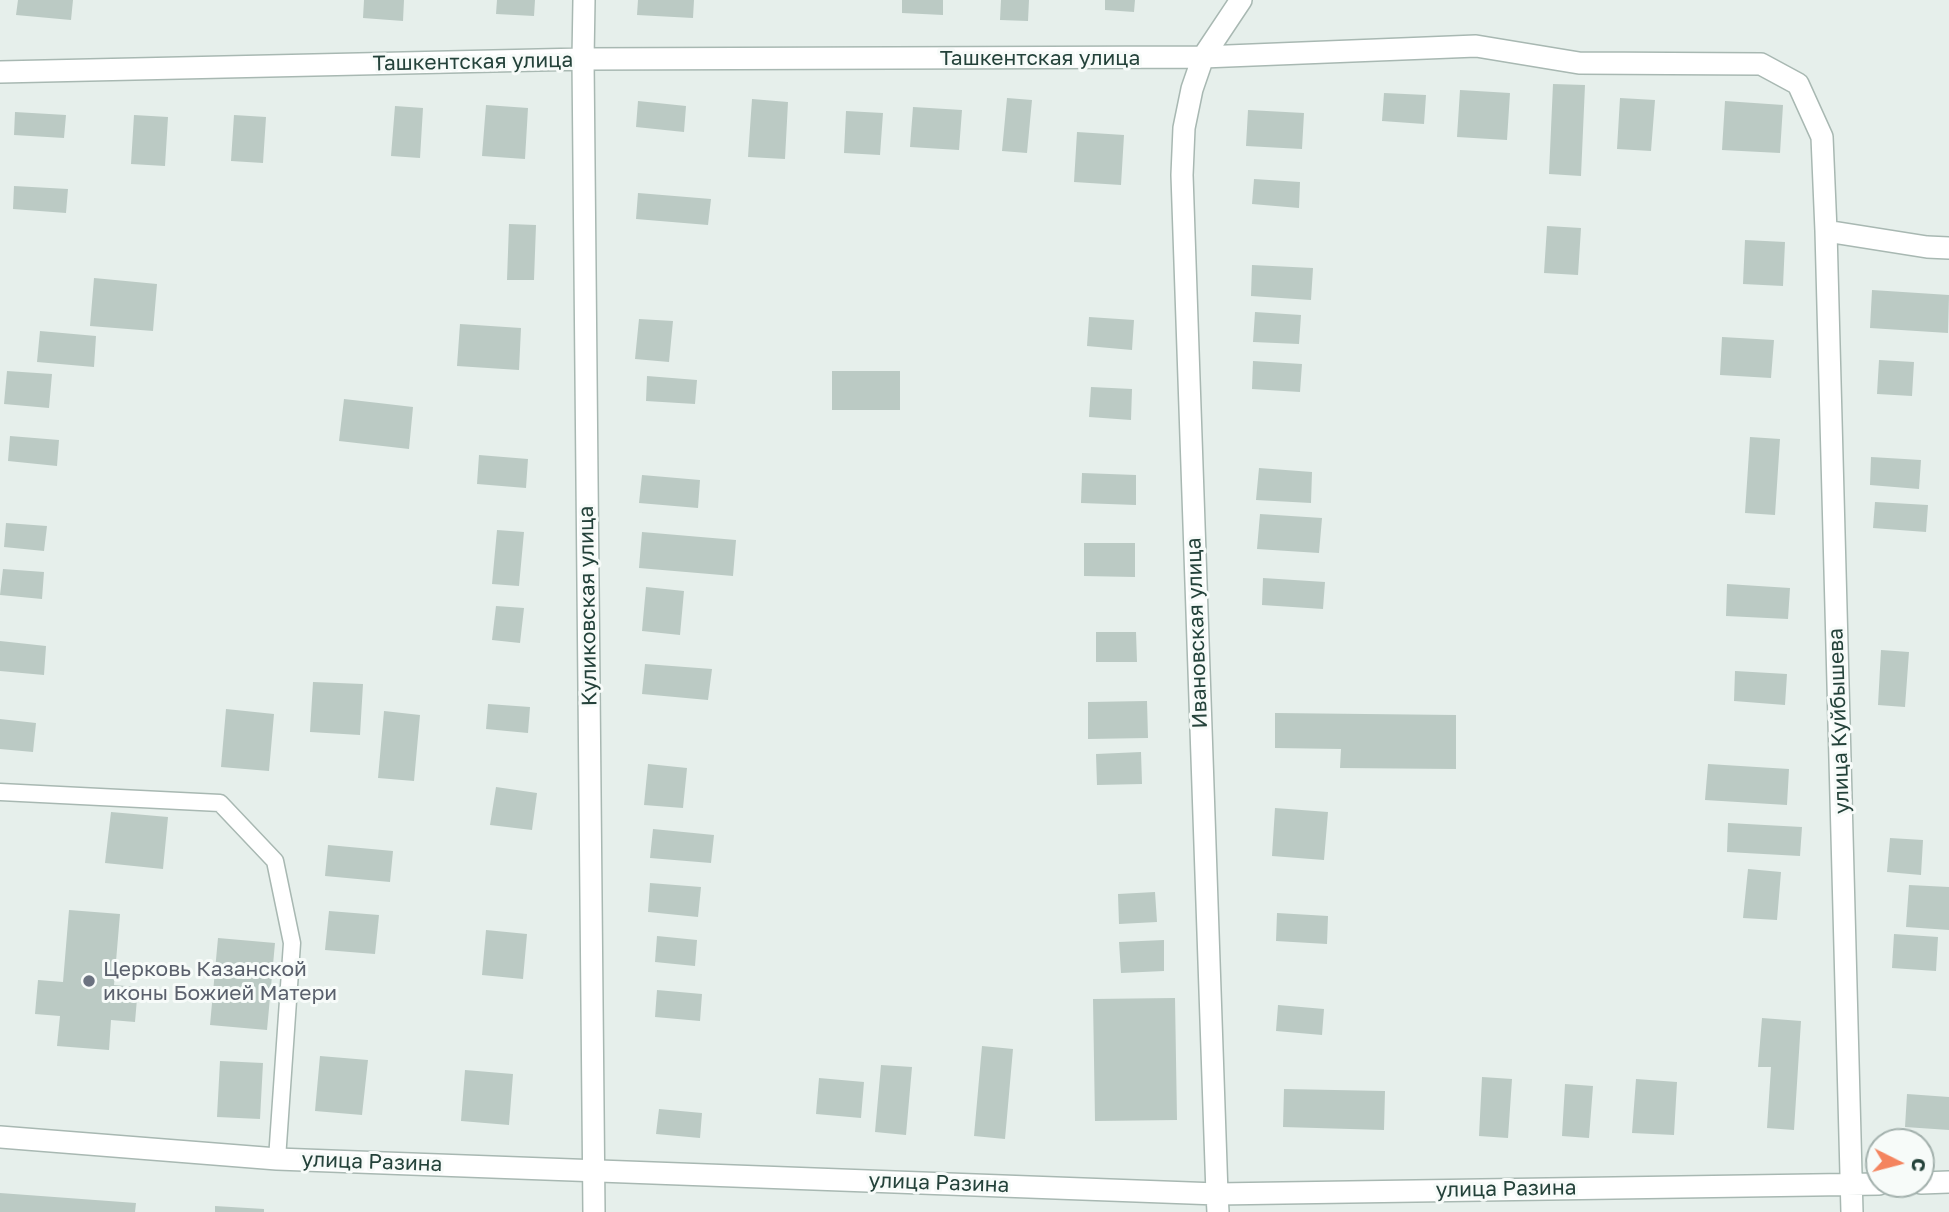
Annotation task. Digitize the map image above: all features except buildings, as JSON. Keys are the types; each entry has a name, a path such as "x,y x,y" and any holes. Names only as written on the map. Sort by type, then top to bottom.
{"street":[{"name":"Куликовская улица","path":"584,0 594,1212"},
{"name":"Ивановская улица","path":"1217,1203 1182,175 1184,128 1192,89 1203,57 1241,0"},
{"name":"Ташкентская улица","path":"0,72 583,59 1203,57 1476,46 1579,63 1761,64 1798,84 1822,137 1826,231"},
{"path":"1826,231 1949,248"},
{"name":"улица Куйбышева","path":"1826,231 1852,1212"},
{"name":"улица Разина","path":"0,1138 276,1159 594,1170 1217,1203 1865,1184"}],"lane":[{"path":"0,792 220,803 275,862 292,943 276,1159"}],"place":[{"name":"Церковь Казанской иконы Божией Матери","path":"89,981"}]}
